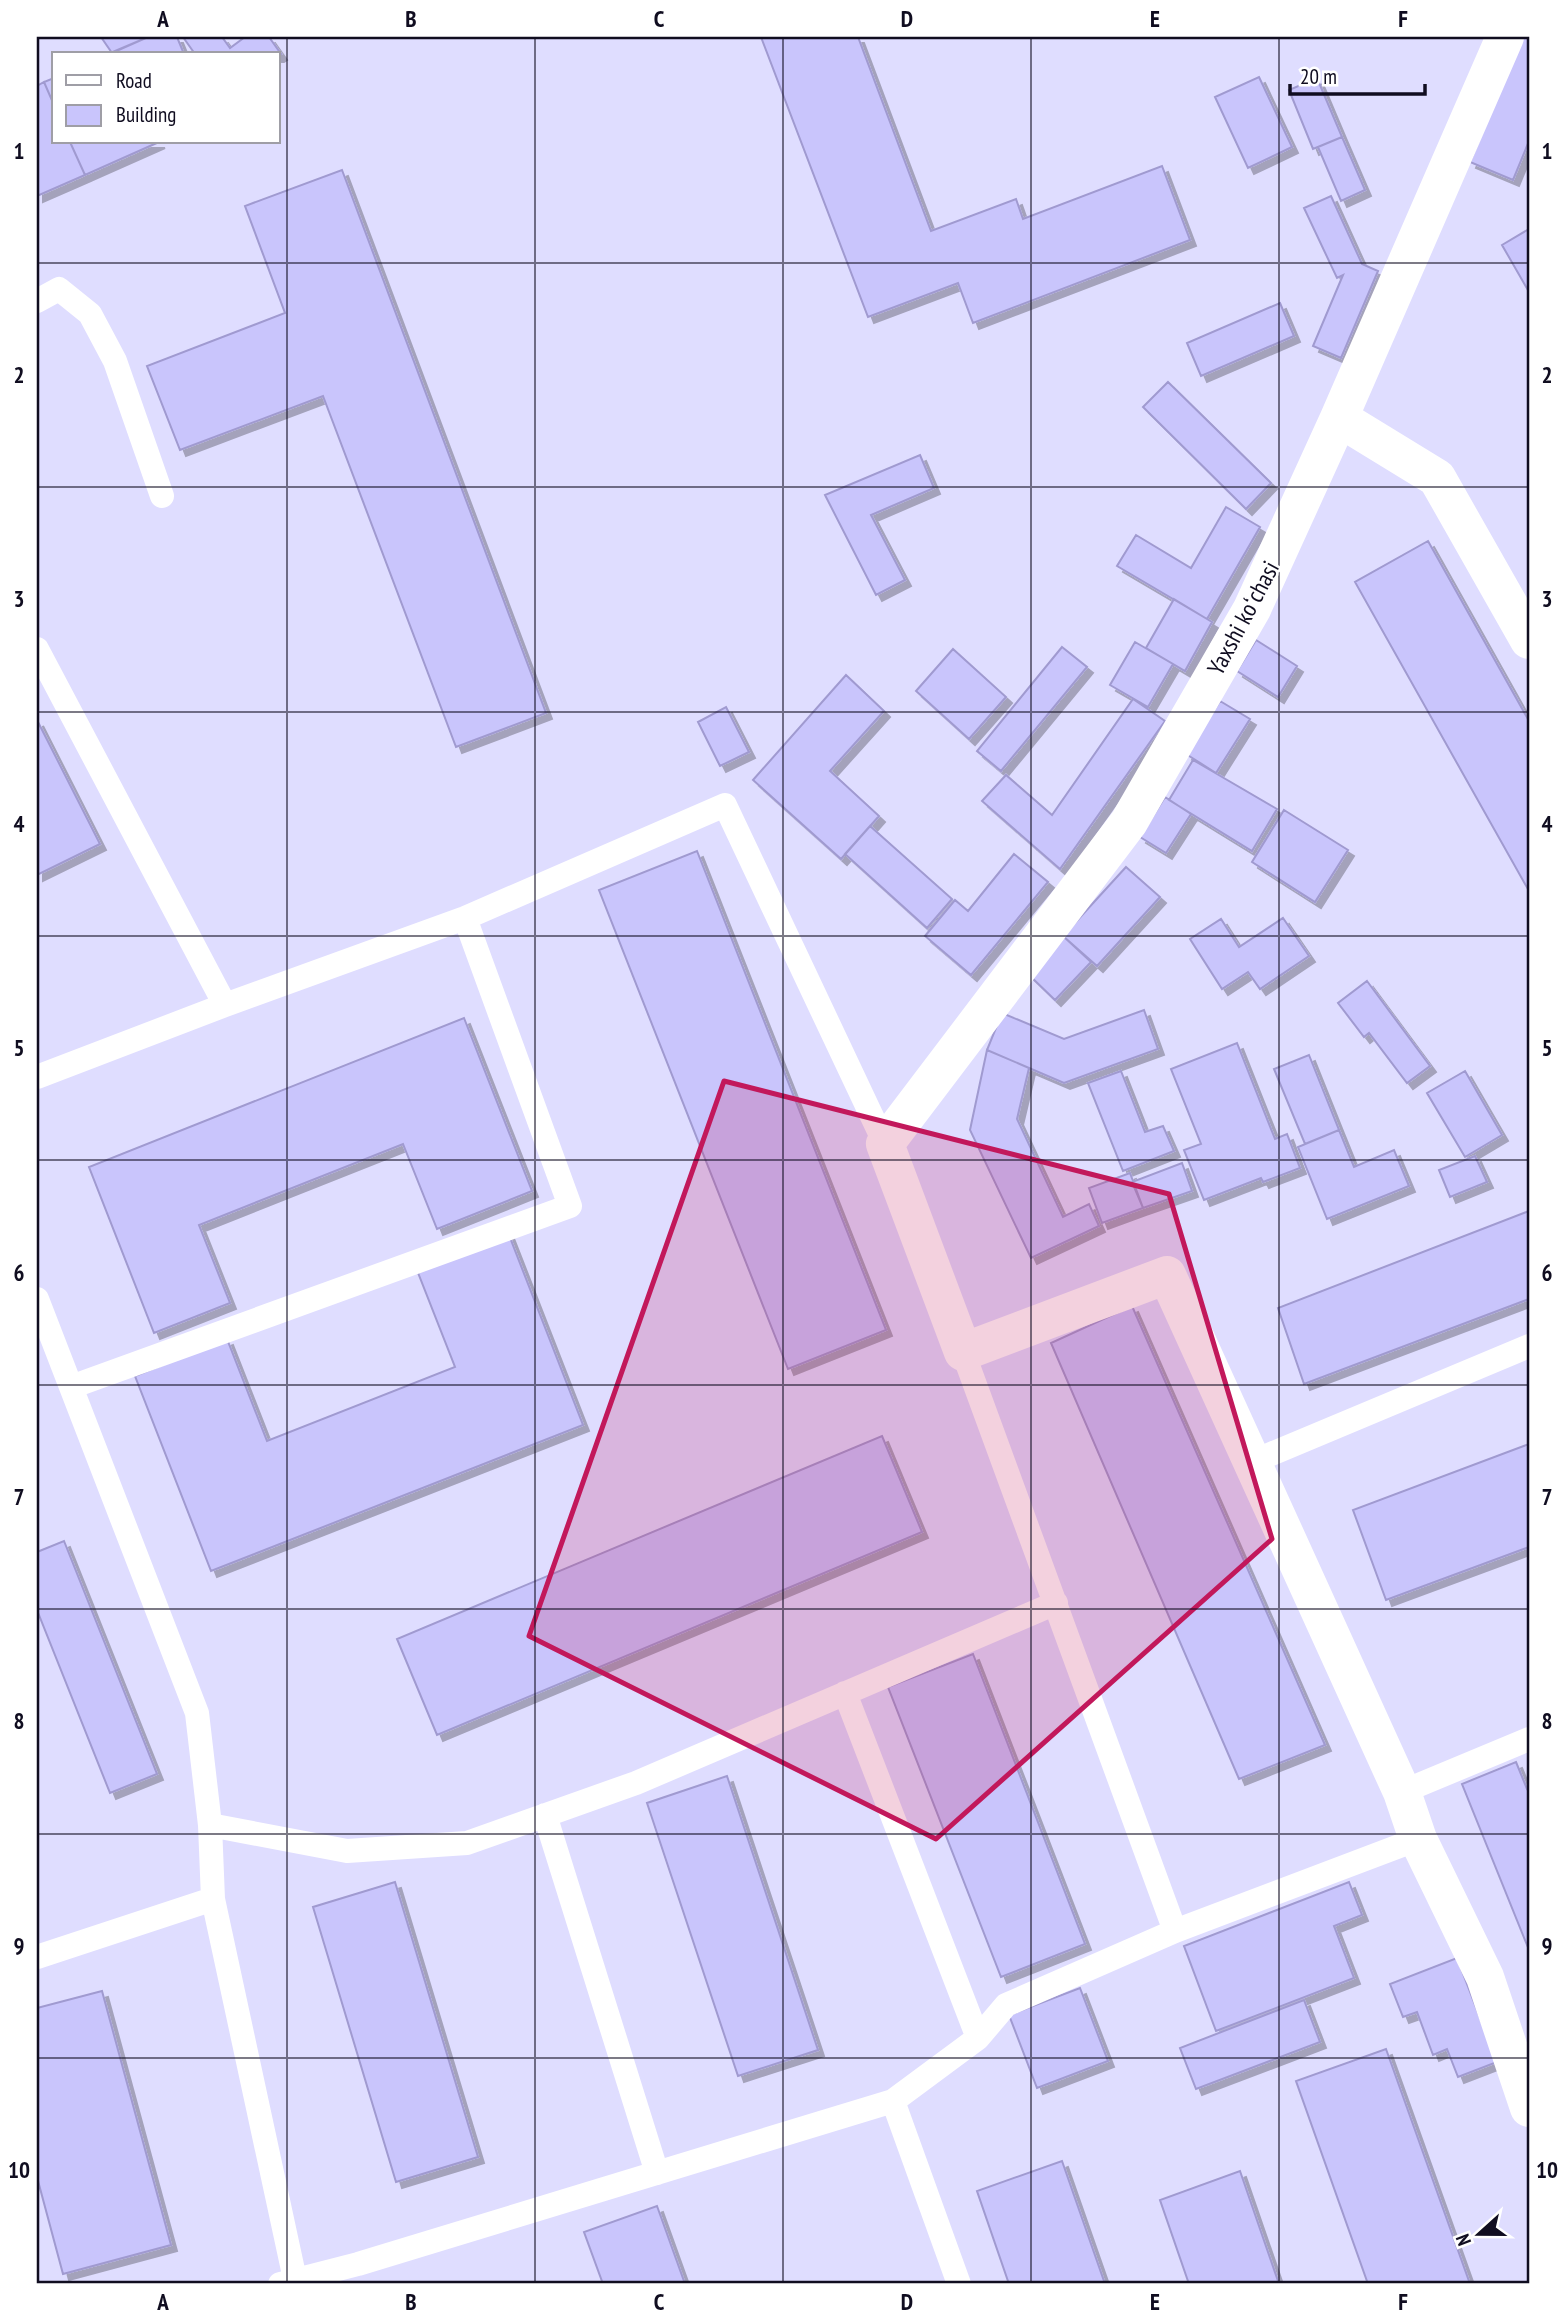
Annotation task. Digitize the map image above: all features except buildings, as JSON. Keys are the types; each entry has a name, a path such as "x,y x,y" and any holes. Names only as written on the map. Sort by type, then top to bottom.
{"street":[{"name":"Yaxshi koʻchasi","path":"885,1144 1129,822 1252,609 1339,418 1504,37"},
{"path":"1339,418 1437,478 1529,640"},
{"path":"885,1144 963,1352 1167,1275 1402,1792 1418,1839 1519,2043 1529,2108"}],"lane":[{"path":"37,301 58,289 90,314 115,361 162,496"},
{"path":"37,649 225,1004"},
{"path":"37,1077 225,1004 466,918 725,805 885,1144"},
{"path":"71,1387 570,1206 466,918"},
{"path":"37,1300 197,1713 211,1825 213,1899 290,2283 893,2101 978,2038 1006,2005 1175,1931 1418,1839"},
{"path":"1252,1462 1529,1346"},
{"path":"963,1352 1175,1931"},
{"path":"211,1825 347,1851 467,1843 636,1783 1056,1603"},
{"path":"845,1693 978,2038"},
{"path":"1402,1792 1529,1739"},
{"path":"545,1815 657,2173"},
{"path":"37,1957 213,1899"},
{"path":"893,2101 959,2284"}],"highlighted area":[{"path":"724,1081 1169,1194 1272,1539 936,1839 529,1636"}]}
